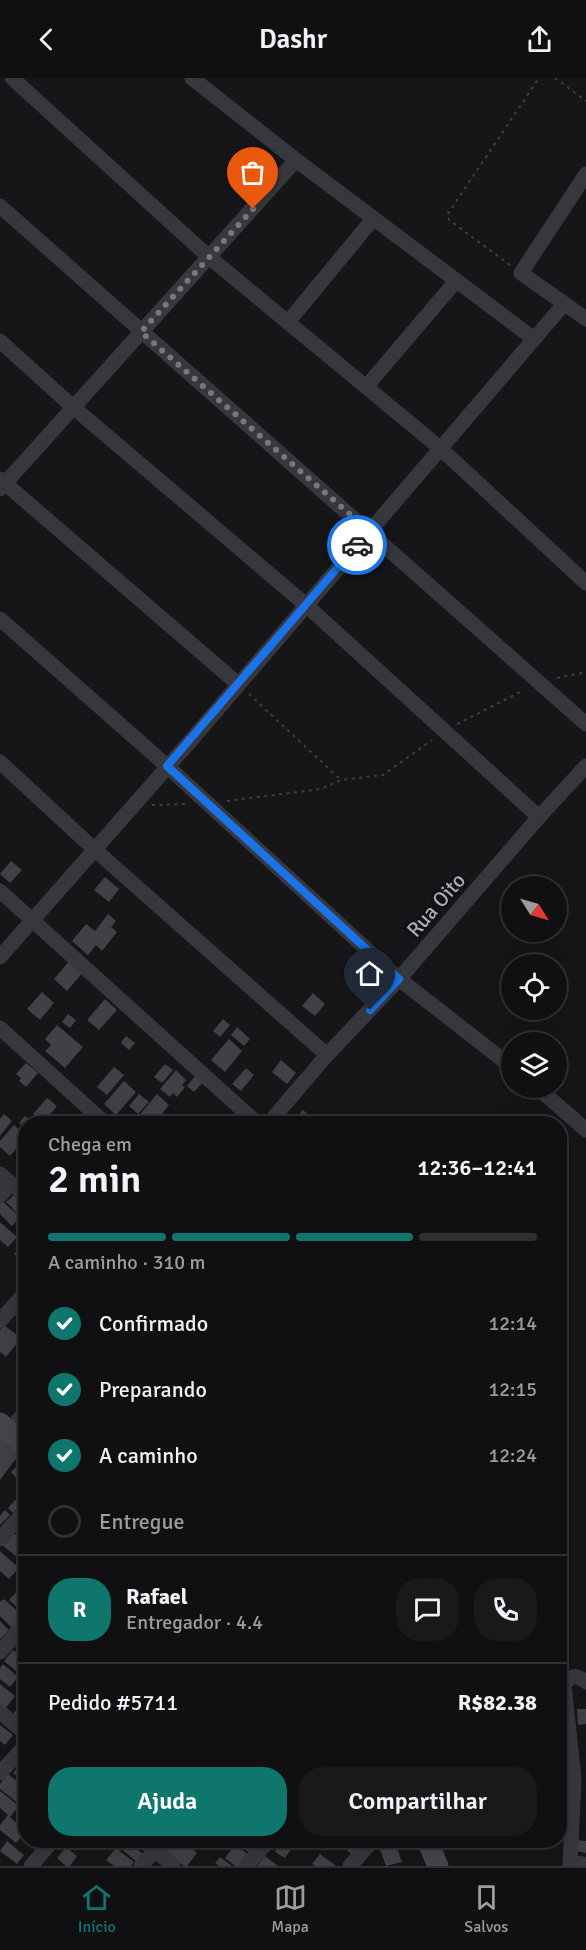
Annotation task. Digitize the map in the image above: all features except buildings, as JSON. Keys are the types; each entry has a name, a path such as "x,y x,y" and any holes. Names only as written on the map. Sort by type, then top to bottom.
{"street":[{"path":"0,86 7,78"},
{"path":"12,78 209,257 440,448 586,583"},
{"path":"192,78 296,160 534,339"},
{"path":"238,684 2,484 296,160"},
{"path":"586,174 521,273 586,319"},
{"path":"0,206 586,724"},
{"path":"288,322 374,219"},
{"path":"366,387 456,281"},
{"path":"0,957 564,304"},
{"path":"0,341 73,407 306,604 539,817"},
{"path":"0,619 167,766 399,979 501,1058"},
{"path":"0,762 94,849 327,1055"},
{"name":"Rua Oito","path":"275,1116 586,766"},
{"path":"0,891 249,1116"},
{"path":"0,1028 97,1116"},
{"path":"549,1098 586,1130"},
{"path":"0,1196 5,1179 18,1190"},
{"path":"0,1321 18,1301"},
{"path":"18,1416 4,1427 18,1440"},
{"path":"0,1539 18,1519"},
{"path":"0,1652 18,1631"},
{"path":"567,1681 574,1676 586,1682"},
{"path":"567,1703 580,1779 570,1864 586,1865"},
{"path":"0,1712 18,1727"},
{"path":"0,1773 18,1754"},
{"path":"31,1866 46,1848"},
{"path":"141,1866 152,1848"},
{"path":"158,1848 173,1866"},
{"path":"246,1866 262,1848"},
{"path":"350,1866 366,1848"},
{"path":"430,1848 438,1866"}],"path":[{"path":"521,273 449,220 447,215 539,78"},
{"path":"555,78 586,101"},
{"path":"448,728 539,682 586,672"},
{"path":"238,684 341,780"},
{"path":"131,806 208,804 321,789 341,780 383,775 439,735"}],"way so far":[{"path":"253,209 141,332 369,531 357,545"}],"route":[{"path":"357,545 167,766 399,979 370,1010"}]}
